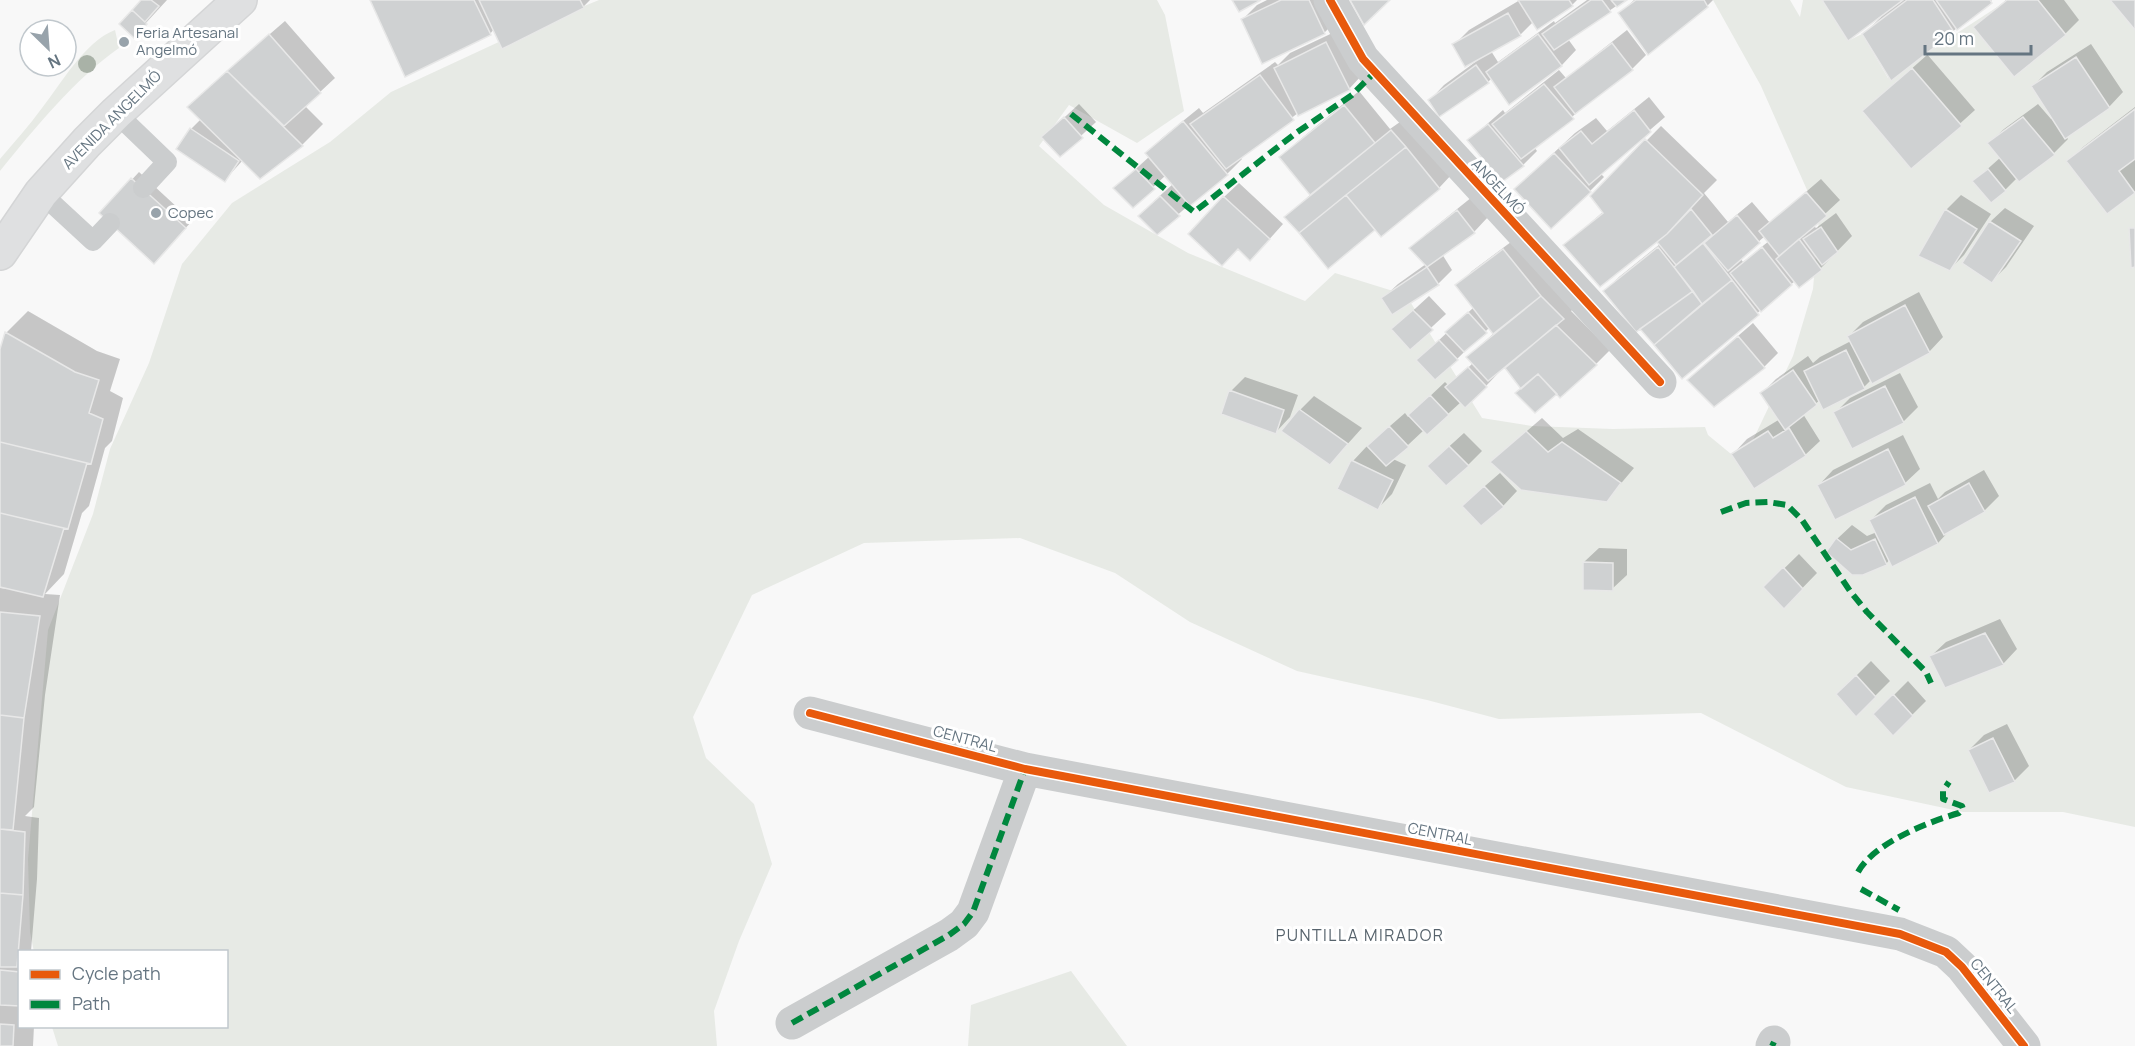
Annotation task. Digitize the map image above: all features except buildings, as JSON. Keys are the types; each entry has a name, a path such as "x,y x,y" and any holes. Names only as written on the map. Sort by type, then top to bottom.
{"main road":[{"name":"AVENIDA ANGELMÓ","path":"0,253 41,193 116,113 240,0"}],"street":[{"name":"ANGELMÓ","path":"1330,0 1363,59 1660,382"},
{"name":"CENTRAL","path":"810,713 1025,769 1900,934 1946,952 1962,967 2024,1046"},
{"path":"792,1023 964,924 973,912 1025,769"}],"lane":[{"path":"116,113 167,162 142,188"},
{"path":"41,193 93,241 110,223"}],"shaded area":[{"path":"599,0 1157,0 1165,15 1184,111 1137,143 1069,105 1039,146 1104,205 1188,253 1305,301 1335,273 1406,295 1482,418 1532,426 1613,429 1705,427 1708,435 1742,463 1793,356 1813,289 1819,217 1761,86 1713,0 1790,0 1800,17 1803,0 1822,0 1848,41 1862,34 1888,78 2008,0 2135,0 2135,827 2063,812 1963,812 1846,787 1701,713 1499,719 1427,700 1297,671 1190,622 1115,573 1020,538 864,543 752,595 693,717 706,758 754,804 772,864 739,941 714,1011 717,1046 58,1046 52,1028 228,1028 228,950 34,950 30,932 28,859 48,630 93,514 110,449 149,363 182,264 232,203 330,142 391,92 516,34"},
{"path":"115,30 119,48 72,89 0,171 0,159 37,115 64,78 78,78 78,60 104,36"},
{"path":"1071,971 1127,1046 968,1046 971,1005"}],"marked path":[{"path":"1071,114 1194,212 1296,133 1352,95 1375,72"},
{"path":"1721,512 1746,503 1768,502 1787,505 1802,520 1850,591 1867,612 1926,672 1931,683"},
{"path":"792,1023 949,935 964,924 973,912 1025,769"},
{"path":"1858,872 1876,852 1889,843 1918,828 1959,813 1963,809 1962,806 1943,799 1943,791 1949,782"},
{"path":"1861,889 1899,910"},
{"path":"1772,1046 1774,1042"}],"cycle path":[{"path":"1330,0 1363,59 1660,382"},
{"path":"810,713 1025,769 1900,934 1946,952 1962,967 2024,1046"}],"place":[{"name":"Feria Artesanal Angelmó","path":"124,42"},
{"name":"Copec","path":"156,213"}],"district":[{"name":"PUNTILLA MIRADOR","path":"1360,935"}]}
